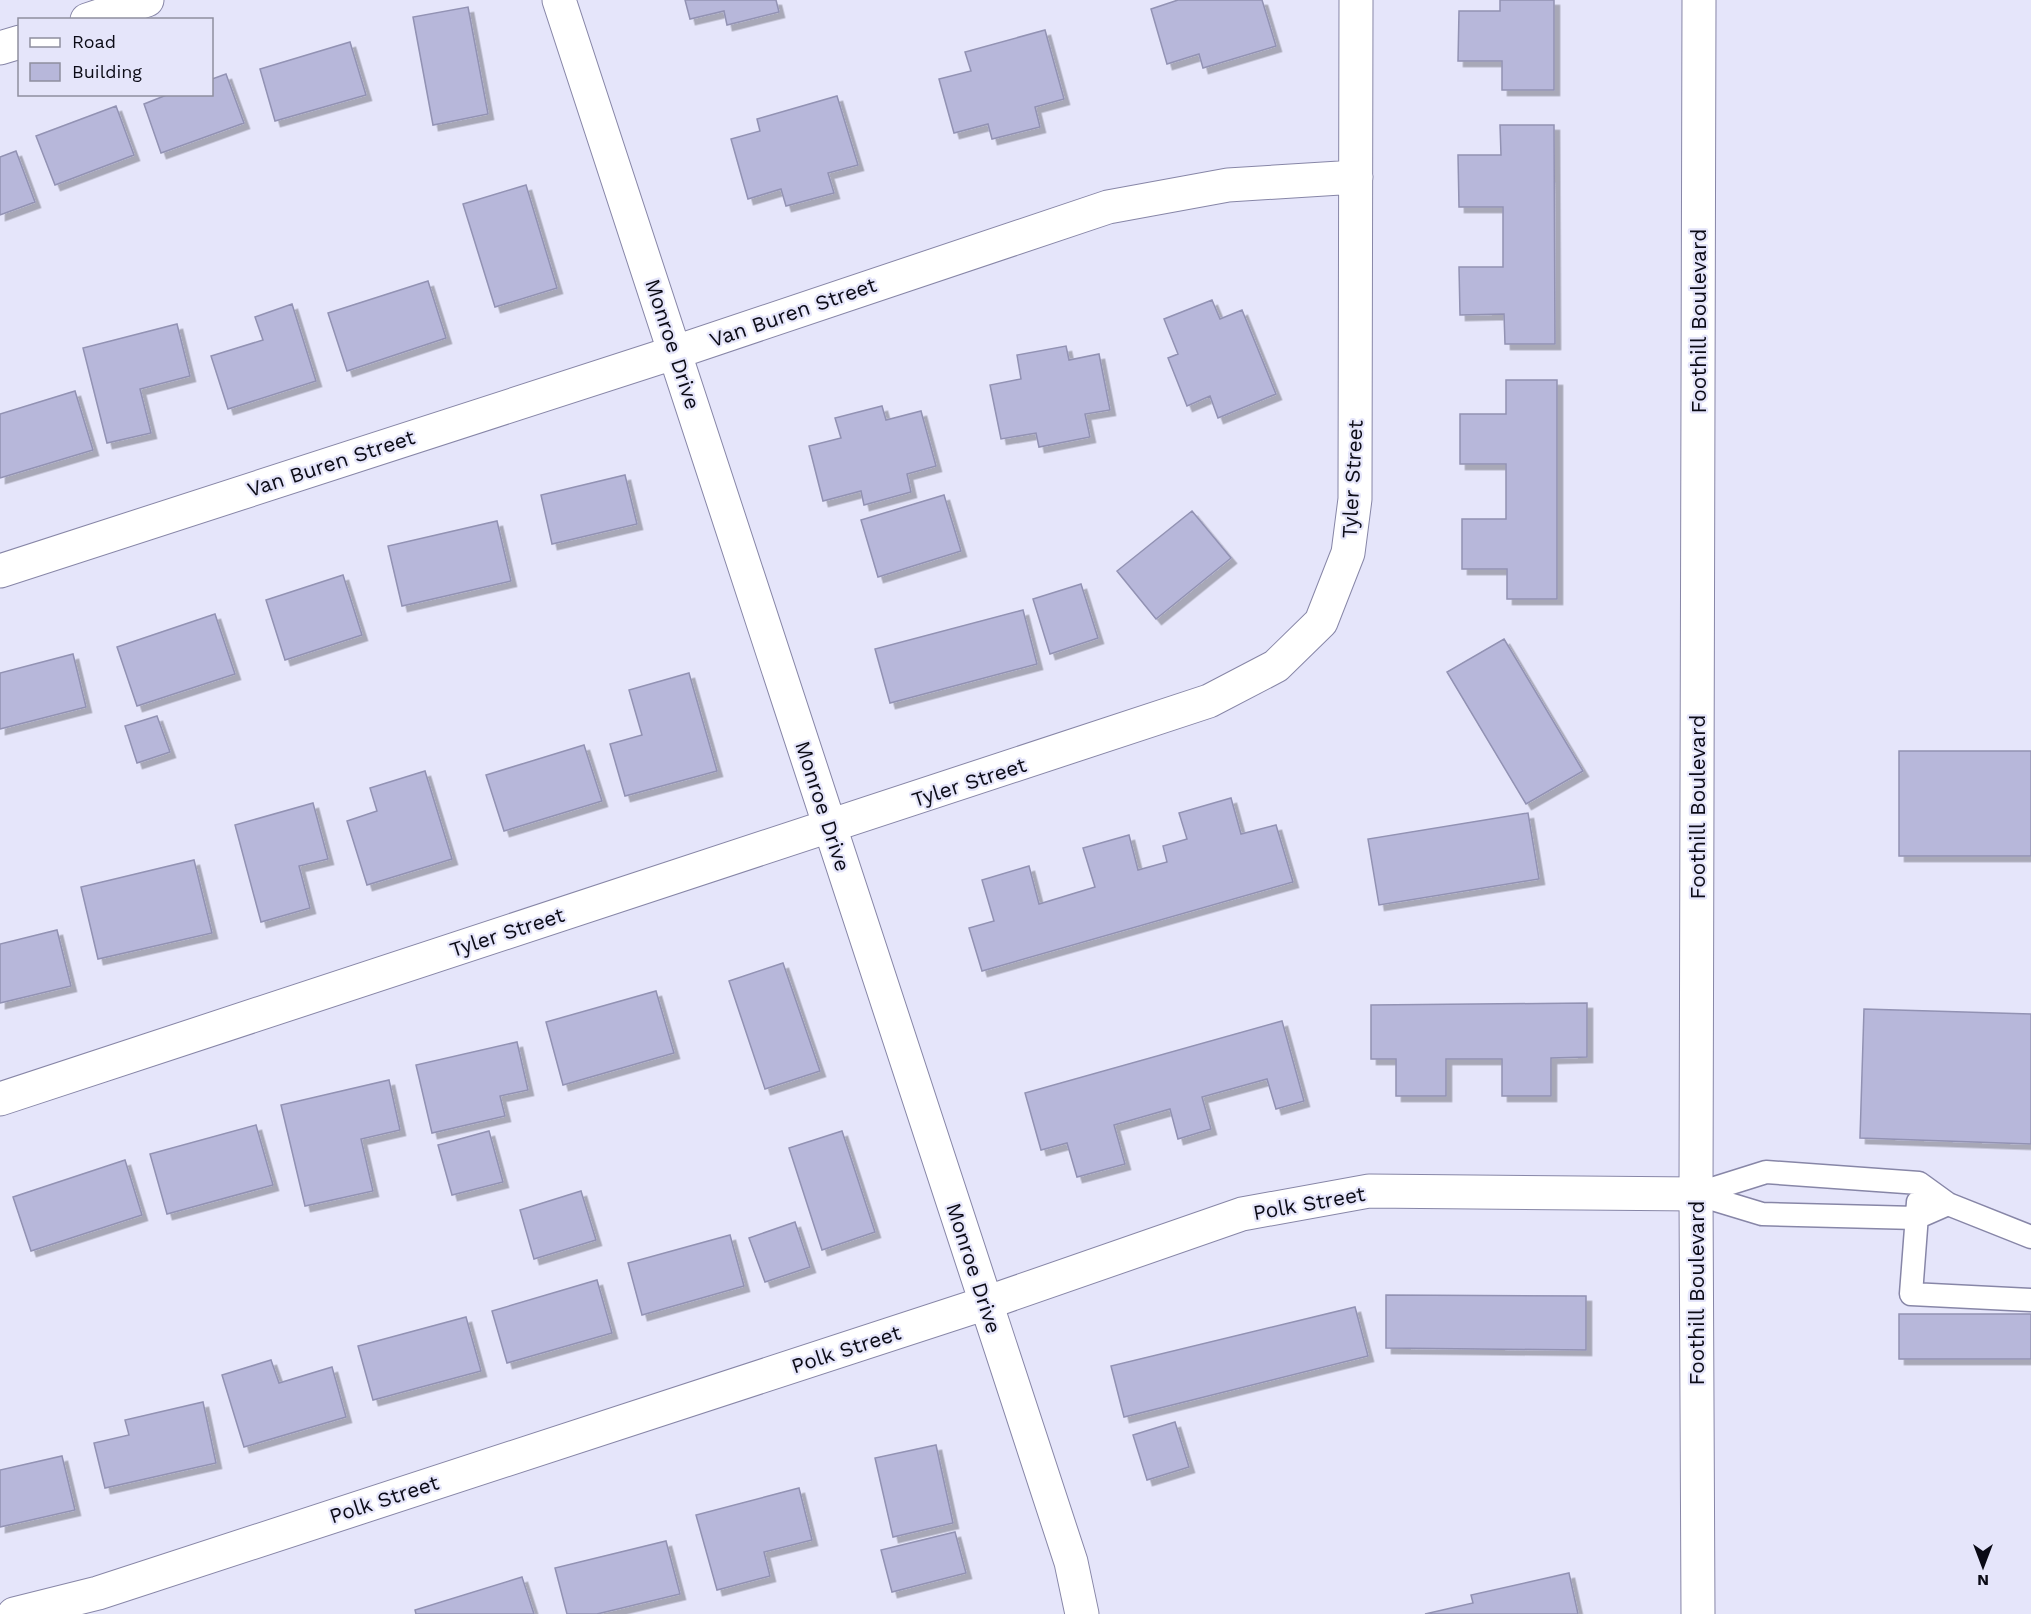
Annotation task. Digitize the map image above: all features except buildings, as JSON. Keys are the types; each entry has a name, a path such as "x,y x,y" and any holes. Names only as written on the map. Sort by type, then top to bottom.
{"street":[{"path":"93,18 147,0"},
{"name":"Monroe Drive","path":"559,0 1071,1562 1082,1614"},
{"name":"Tyler Street","path":"0,1099 830,828 1209,701 1276,666 1321,622 1348,553 1355,499 1356,0"},
{"name":"Foothill Boulevard","path":"1698,1614 1696,1194 1699,0"},
{"path":"0,48 18,43"},
{"name":"Van Buren Street","path":"0,571 676,352 1108,207 1228,185 1356,177"},
{"name":"Polk Street","path":"14,1614 98,1593 986,1303 1242,1214 1369,1191 1696,1194"}],"lane":[{"path":"1696,1194 1766,1172 1919,1182 1948,1204 2031,1237"},
{"path":"1919,1182 1911,1294 2031,1300"},
{"path":"1696,1194 1762,1214 1916,1218 1948,1204"}]}
